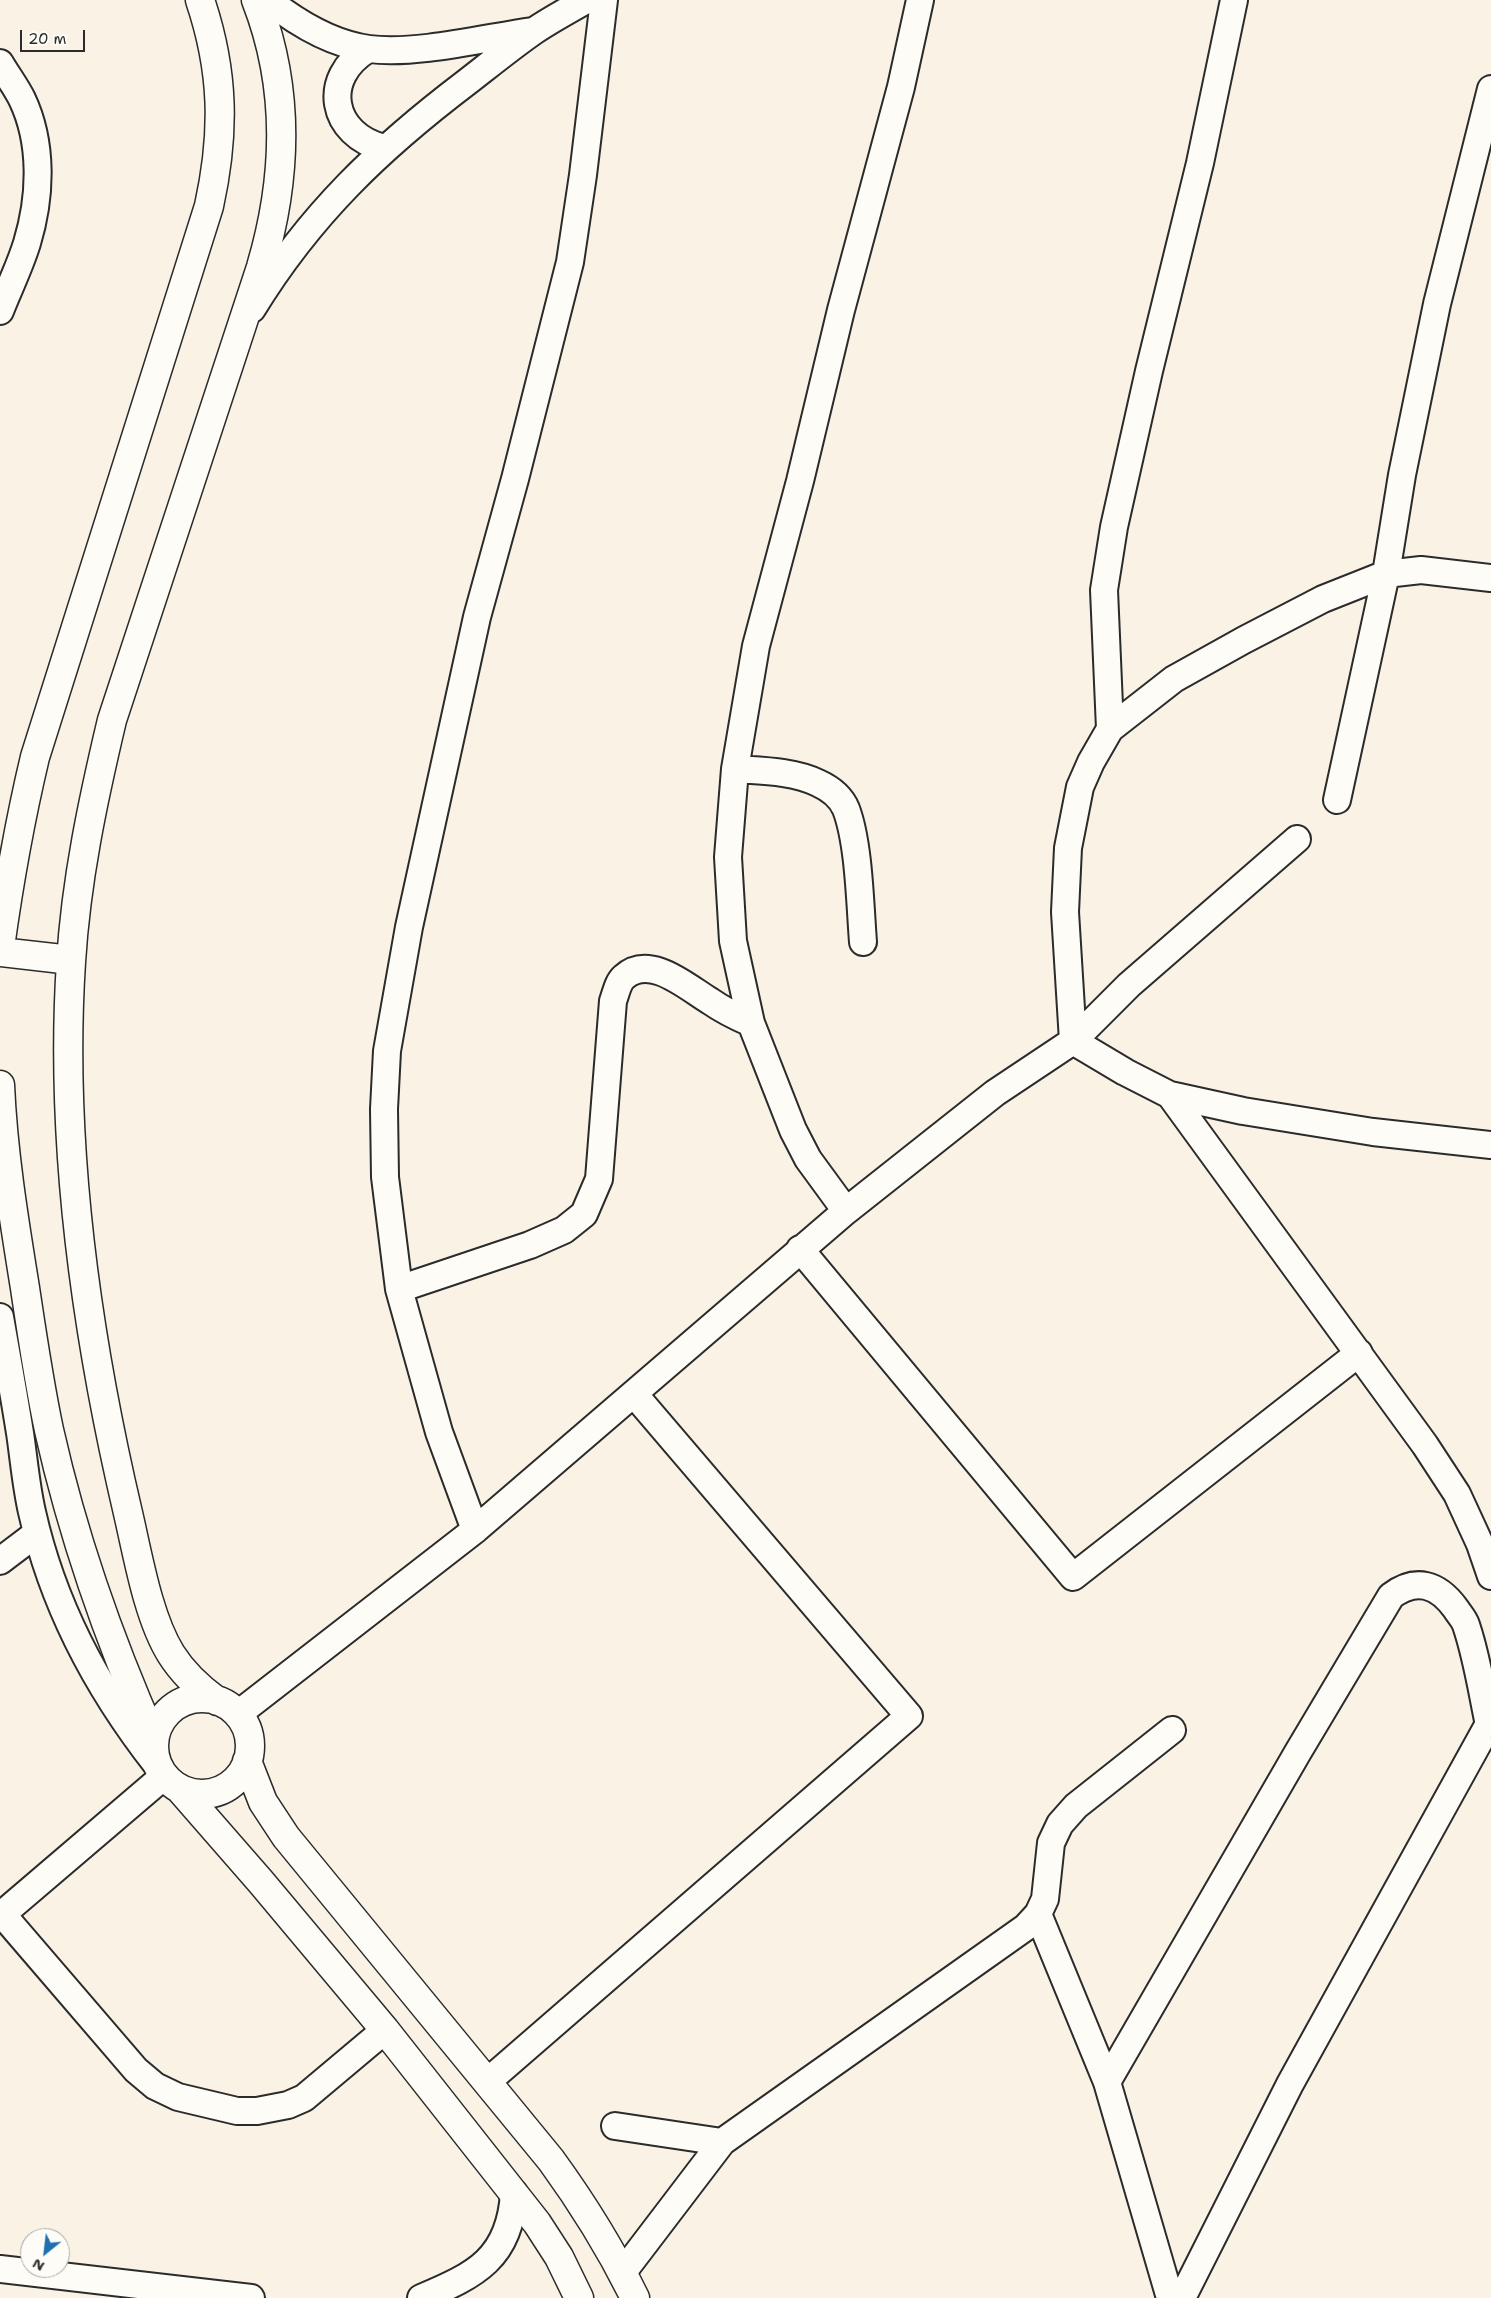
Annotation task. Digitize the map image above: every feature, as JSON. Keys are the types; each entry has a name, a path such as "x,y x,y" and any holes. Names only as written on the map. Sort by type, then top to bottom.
{"street":[{"path":"0,947 12,862 35,757 209,206 216,174 220,142 218,78 214,50 200,0"},
{"path":"0,1085 6,1202 61,1480 92,1587 111,1640 163,1768 190,1793 202,1794 220,1790 235,1781 247,1761 250,1748 249,1736 245,1725 228,1708 200,1688 171,1655 158,1628 134,1542 107,1417 90,1318 80,1237 68,1064 71,960 84,847 112,720 270,235 281,169 282,128 276,71 256,0"},
{"path":"268,0 290,17 314,31 339,41 368,49 393,51 535,31"},
{"path":"240,330 284,261 317,218 384,148 422,116 535,31 586,0"},
{"path":"475,1530 439,1432 399,1289 384,1177 384,1109 387,1051 409,927 477,617 570,262 583,175 604,0"},
{"path":"846,1211 826,1186 793,1130 750,1023 733,941 728,857 735,769 756,646 800,481 841,310 901,87 920,0"},
{"path":"1110,729 1104,590 1114,527 1149,371 1200,163 1234,0"},
{"path":"368,49 357,56 342,75 338,86 338,105 344,122 352,132 361,140 384,148"},
{"path":"0,63 22,100 34,133 38,184 27,242 0,310"},
{"path":"1337,800 1386,574 1402,475 1437,304 1491,89"},
{"path":"1073,1041 1065,912 1068,848 1080,787 1091,762 1110,729 1174,679 1323,599 1386,574 1421,570 1491,578"},
{"path":"735,769 790,774 817,782 833,792 845,807 853,836 863,942"},
{"path":"228,1708 475,1530 846,1211 995,1094 1073,1041 1129,985 1297,839"},
{"path":"0,952 71,960"},
{"path":"399,1289 530,1245 564,1230 584,1214 599,1179 613,1001 624,976 637,970 650,969 670,976 710,1002 750,1023"},
{"path":"1073,1041 1125,1072 1170,1095 1243,1111 1373,1132 1491,1145"},
{"path":"1170,1095 1425,1445 1456,1494 1480,1544 1491,1576"},
{"path":"800,1249 1073,1577 1358,1352"},
{"path":"0,1317 24,1473 37,1533 51,1577 76,1639 113,1705 163,1768 385,2030 514,2193 537,2223 559,2257 580,2298"},
{"path":"487,2082 909,1716 634,1394"},
{"path":"0,1561 37,1533"},
{"path":"1107,2082 1298,1752 1391,1596 1410,1585 1420,1584 1430,1587 1447,1597 1465,1623 1490,1723 1290,2084 1182,2298"},
{"path":"163,1768 156,1729 162,1718 181,1703 199,1699 228,1708"},
{"path":"623,2272 722,2142 1026,1927 1038,1914 1045,1899 1051,1843 1060,1824 1076,1806 1172,1730"},
{"path":"247,1761 263,1802 286,1837 551,2160 577,2196 623,2272 634,2298"},
{"path":"163,1768 1,1915 136,2070 155,2086 178,2097 237,2111 257,2112 288,2105 304,2098 385,2030"},
{"path":"1038,1914 1107,2082 1170,2298"},
{"path":"614,2126 722,2142"},
{"path":"421,2298 469,2277 490,2258 508,2227 513,2210 514,2193"},
{"path":"0,2270 251,2298"}]}
